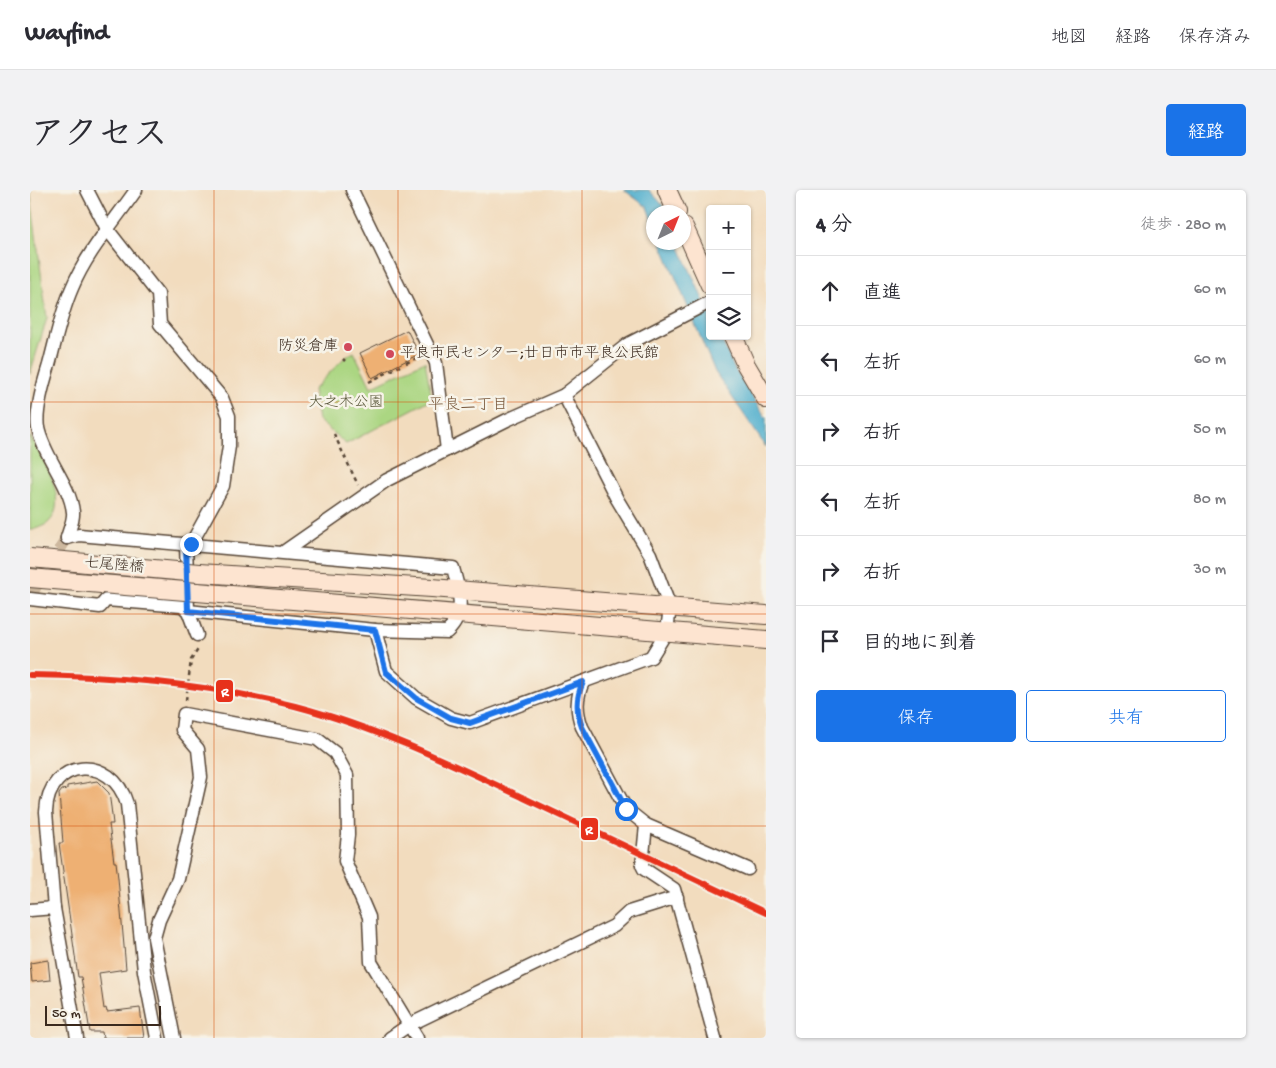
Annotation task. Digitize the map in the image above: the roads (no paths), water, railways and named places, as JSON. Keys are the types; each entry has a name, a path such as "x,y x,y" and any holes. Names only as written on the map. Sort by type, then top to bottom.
{"street":[{"path":"87,190 107,229 158,294 160,324 222,398 229,416 229,446 223,486 188,544 188,611 197,635"},
{"path":"30,599 100,606 106,600 182,606 188,611 375,630 447,632 454,626 460,614 460,592 453,568 285,551 79,534 67,538 73,514 70,499 43,444 38,426 44,383 69,296 107,229 124,210 136,190"},
{"path":"352,190 436,363 447,450"},
{"path":"666,190 674,205"},
{"path":"691,243 706,276"},
{"path":"285,551 387,480 564,395 628,344 706,303"},
{"path":"735,340 746,366 766,399"},
{"path":"375,630 386,672 416,698 451,718 470,723 652,657 667,632 670,607 650,554 617,499 564,395"},
{"name":"七尾陸橋","path":"30,558 198,573 432,588 460,592 766,615"},
{"path":"30,578 766,640"},
{"path":"583,682 577,701 578,715 582,727 626,809 646,826 748,869"},
{"path":"174,1038 154,938 159,920 178,878 201,777 198,749 182,730 184,714 317,739 335,753 347,776 348,835 345,861 369,917 370,962 417,1038"},
{"path":"77,1038 54,908 46,800 51,788 59,778 70,771 82,768 95,769 116,781 123,792 127,804 144,971 157,1038"},
{"path":"646,826 642,865 674,889 715,1038"},
{"path":"390,1038 409,1025 614,926 629,912 677,897"},
{"path":"30,910 54,908"}],"water":[{"path":"624,190 649,190 662,205 646,206"},
{"path":"664,250 681,250 706,306 706,340 722,340 734,368 766,418 766,447 715,372"}],"tunnel":[{"path":"30,596 67,538"}],"place":[{"name":"防災倉庫","path":"348,347"},
{"name":"平良市民センター;廿日市市平良公民館","path":"390,354"}],"district":[{"name":"平良二丁目","path":"468,406"}],"park label":[{"name":"大之木公園","path":"346,403"}]}
